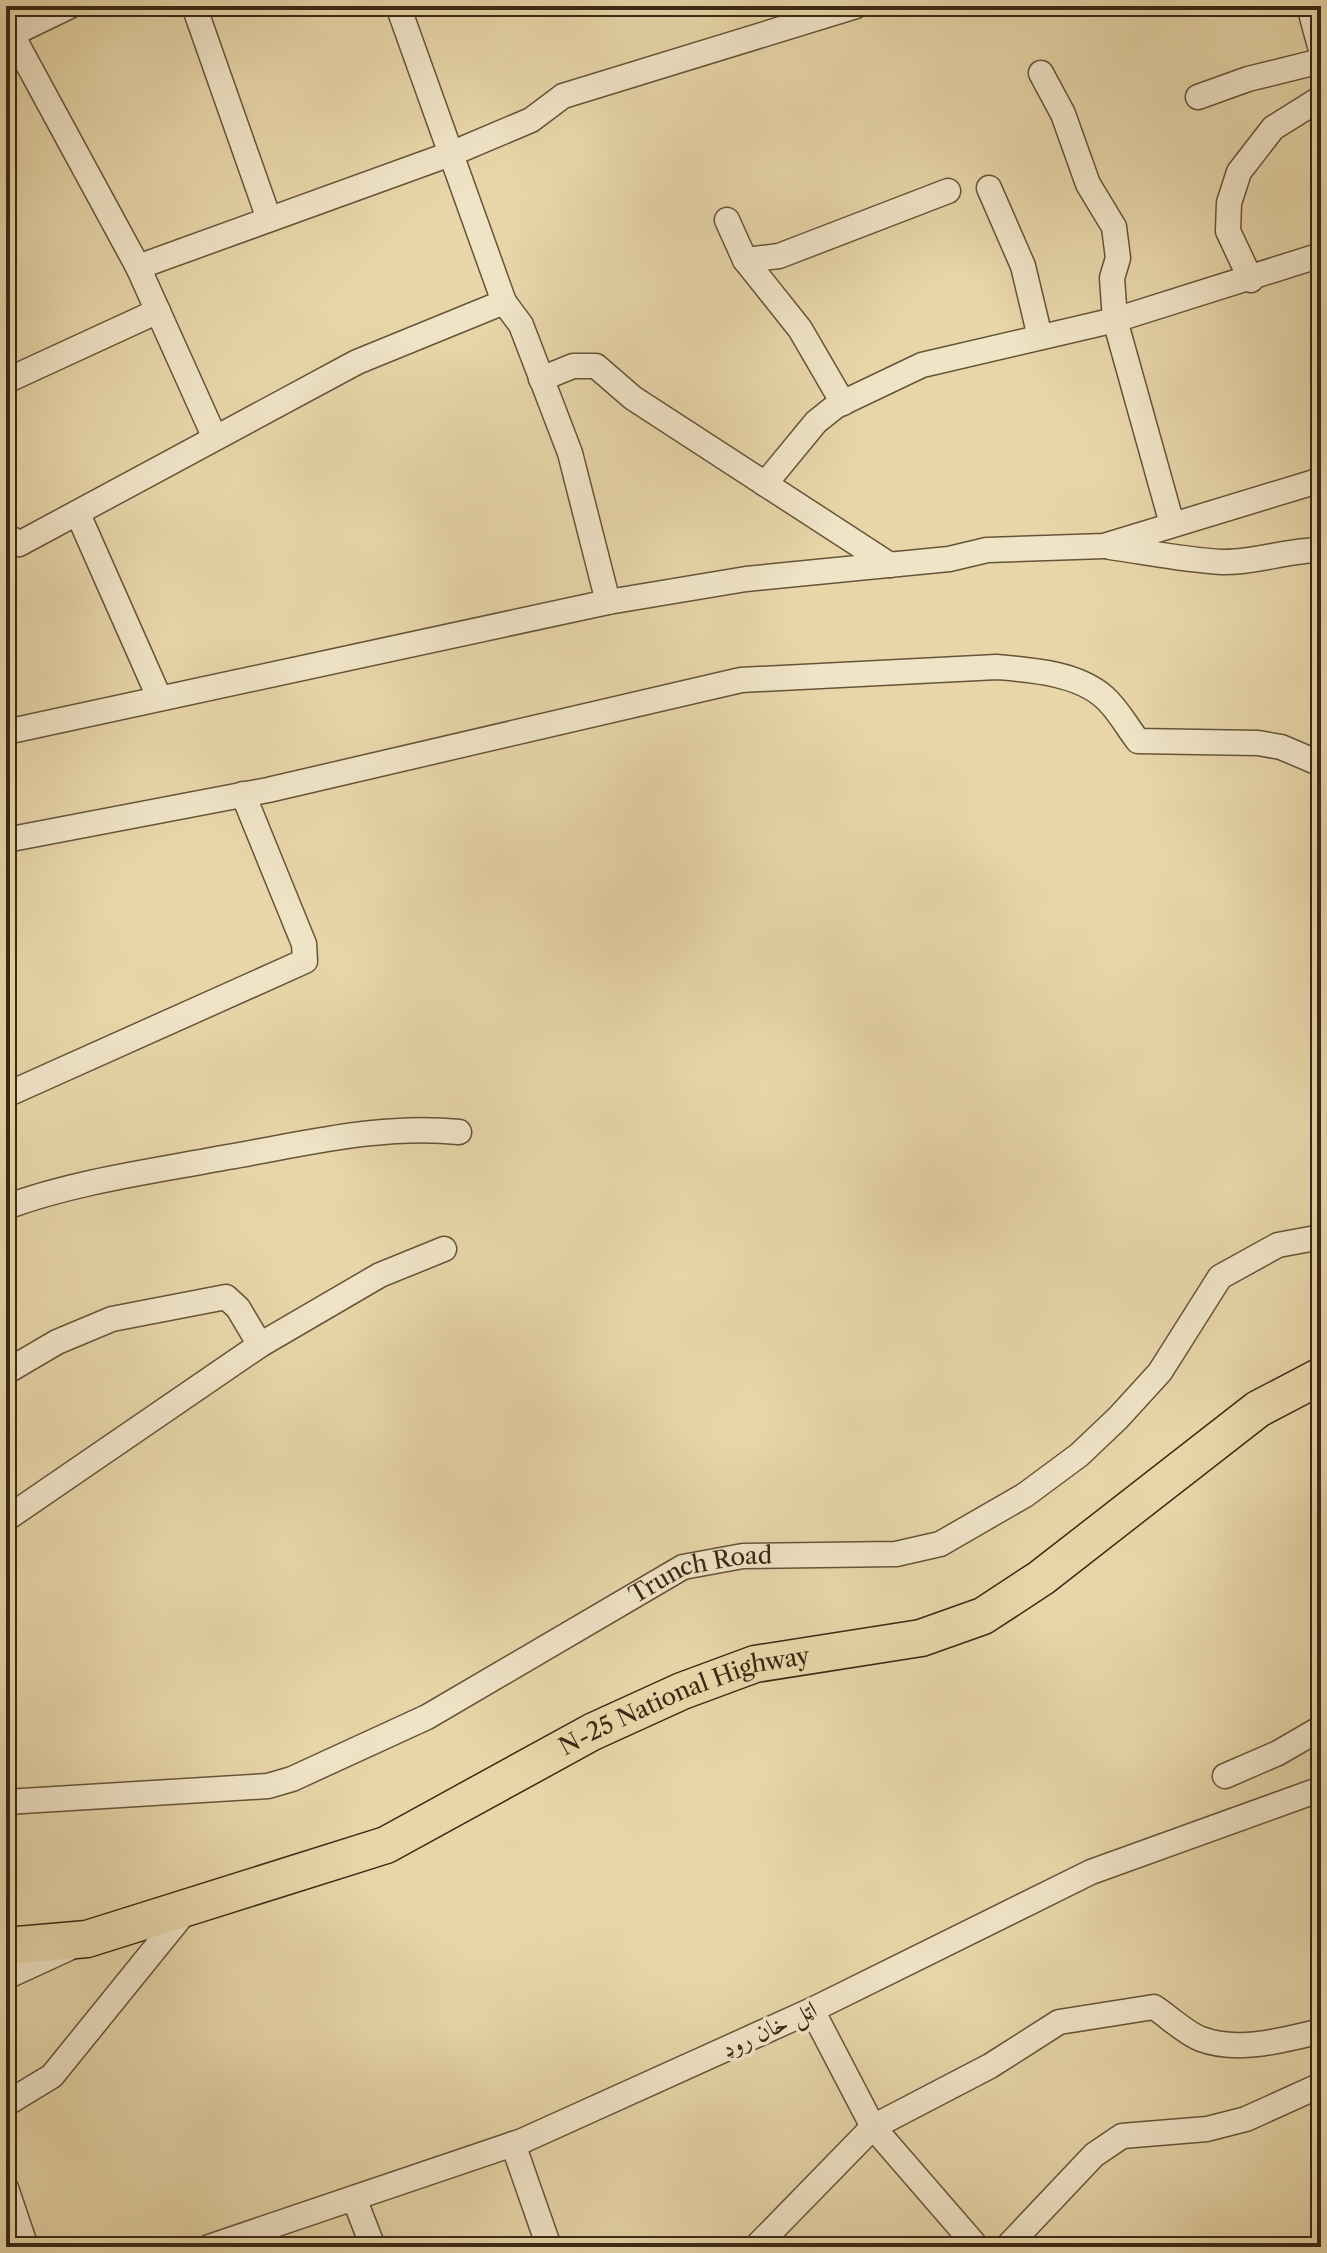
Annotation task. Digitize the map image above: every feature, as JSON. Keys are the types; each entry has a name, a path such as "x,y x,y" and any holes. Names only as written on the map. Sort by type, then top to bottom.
{"highway":[{"name":"N-25 National Highway","path":"6,1946 87,1939 386,1845 592,1732 682,1691 755,1664 921,1638 983,1616 1041,1578 1258,1409 1313,1377 1321,1376"}],"street":[{"path":"9,36 70,6"},
{"path":"194,6 269,219"},
{"path":"398,6 504,302 521,325 570,453 608,602"},
{"path":"138,267 453,153 531,120 563,96 856,6"},
{"path":"1321,6 1312,17 1321,50"},
{"path":"6,9 9,36 138,267 214,436"},
{"path":"1198,97 1248,79 1321,61"},
{"path":"1041,73 1063,114 1088,184 1114,227 1118,258 1112,278 1115,320 1172,524"},
{"path":"1251,280 1228,231 1229,203 1239,172 1273,128 1321,98"},
{"path":"989,188 1023,266 1040,337"},
{"path":"745,260 779,256 948,191"},
{"path":"727,220 745,260 800,329 843,403"},
{"path":"765,484 816,422 843,403 922,365 1115,320 1251,280 1321,255"},
{"path":"6,535 19,544 214,436 357,362 504,302"},
{"path":"6,381 158,311"},
{"path":"541,379 573,366 596,366 633,398 890,565"},
{"path":"1104,546 1321,480"},
{"path":"78,514 159,697"},
{"path":"6,732 608,602 746,579 949,559 987,550 1104,546 1223,562 1255,560 1295,550 1321,550"},
{"path":"6,840 243,794 741,680 997,667 1059,676 1102,694 1138,741 1258,743 1281,747 1321,764"},
{"path":"6,1095 305,961 304,944 243,794"},
{"path":"6,1207 115,1178 340,1138 420,1128 459,1132"},
{"name":"Trunch Road","path":"6,1802 268,1786 292,1779 427,1717 683,1567 743,1556 896,1554 940,1544 1025,1495 1079,1455 1118,1418 1168,1361 1220,1277 1278,1245 1321,1237"},
{"path":"6,1519 260,1345 380,1275 444,1249"},
{"path":"6,1372 57,1342 112,1319 226,1297 238,1308 260,1345"},
{"path":"1225,1776 1278,1753 1321,1728"},
{"name":"اټل خان روډ","path":"209,2247 513,2144 812,2010 1091,1872 1321,1789"},
{"path":"6,2104 52,2076 189,1906"},
{"path":"6,1977 87,1939"},
{"path":"756,2247 873,2127 990,2066 1059,2022 1154,2007 1198,2038 1212,2042 1277,2041 1321,2031"},
{"path":"812,2010 873,2127 977,2247"},
{"path":"1007,2247 1094,2155 1122,2136 1180,2133 1233,2123 1321,2085"},
{"path":"513,2144 549,2247"},
{"path":"6,2188 26,2247"},
{"path":"354,2198 373,2247"}]}
